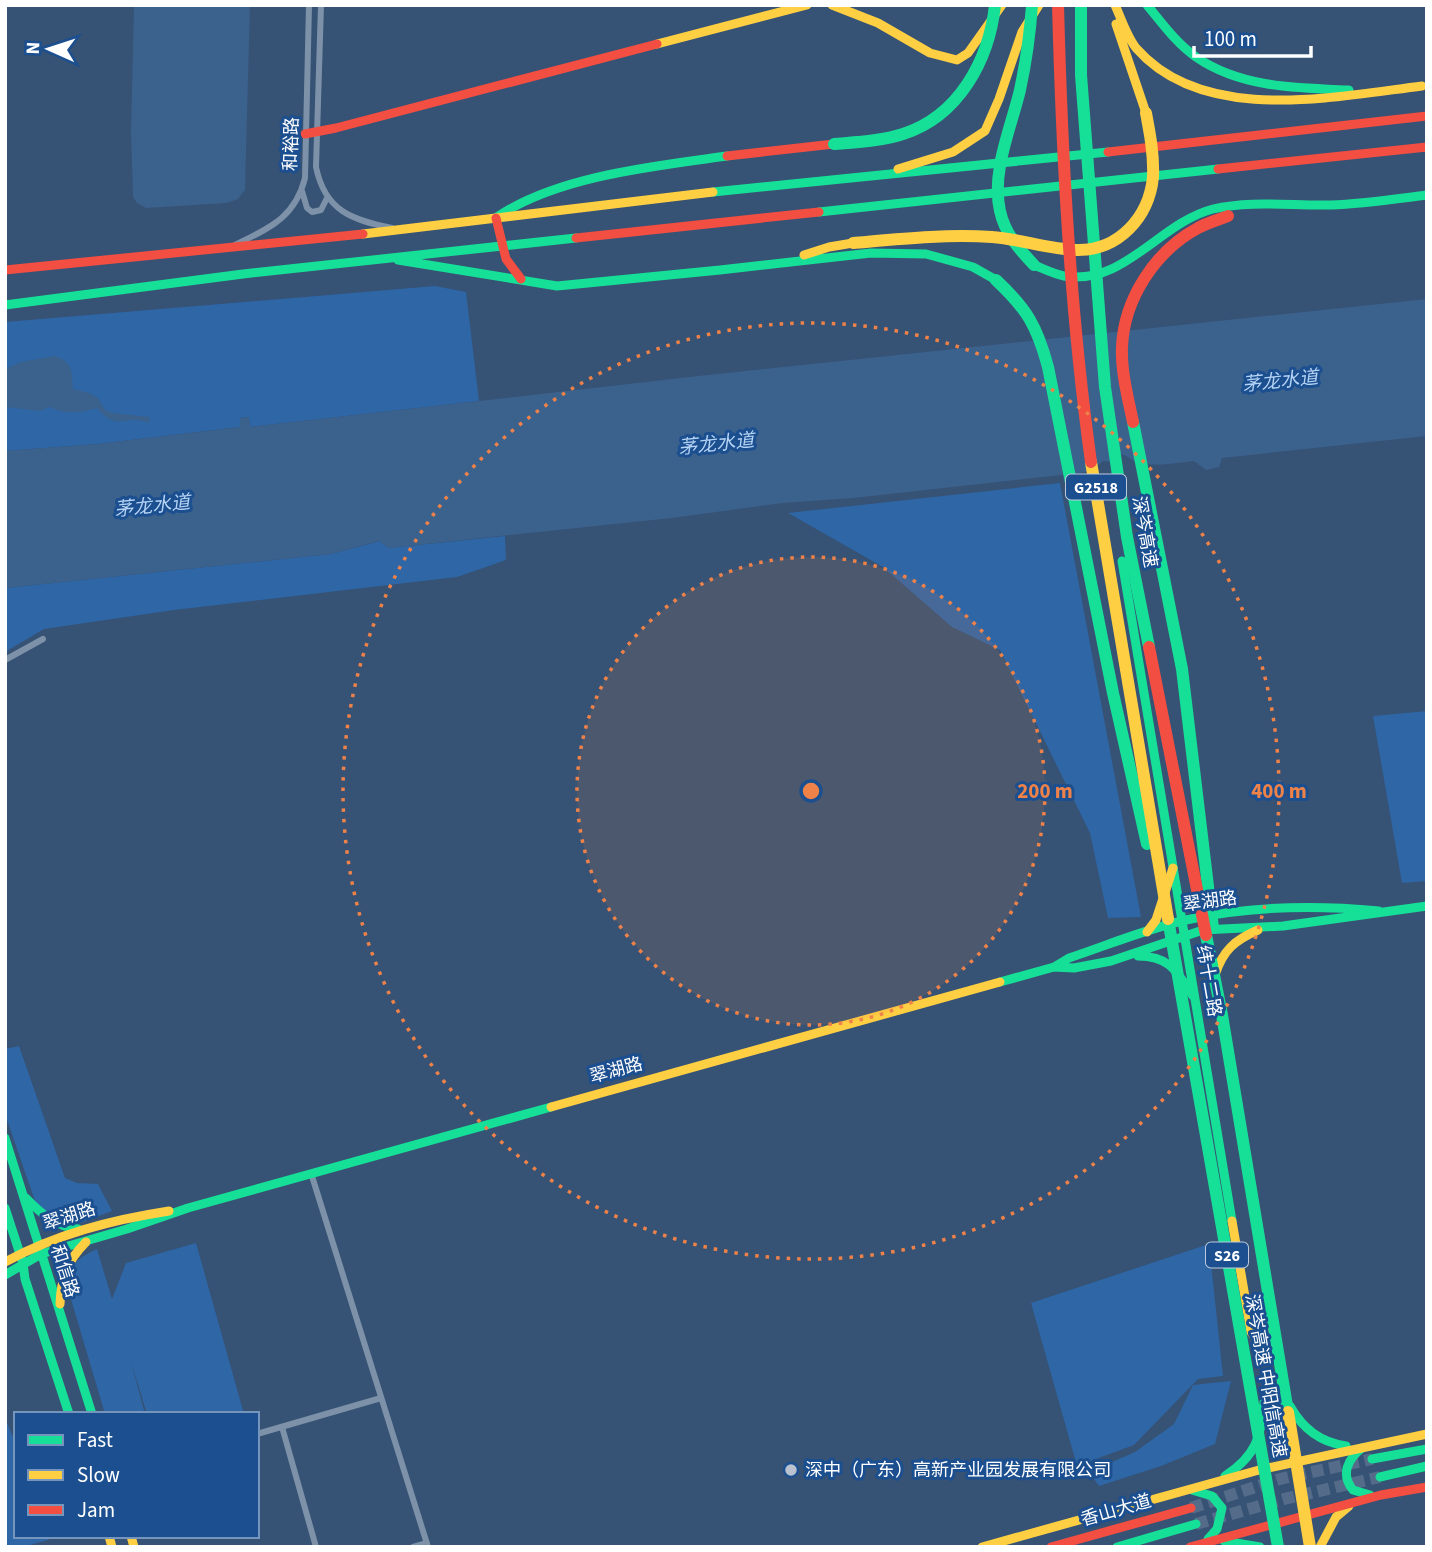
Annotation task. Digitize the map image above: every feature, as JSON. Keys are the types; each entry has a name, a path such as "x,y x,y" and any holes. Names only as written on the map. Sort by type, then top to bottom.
{"main road":[{"path":"312,132 807,5"},
{"path":"832,5 865,16 920,50 957,60 968,53 1002,5"},
{"path":"496,218 523,200 560,188 653,167 881,138 912,131 947,110 971,81 985,50 995,5"},
{"path":"1032,5 1025,69 998,176 998,201 1003,227 1018,250 1034,265 1053,274 1079,278 1102,274 1124,265 1191,217 1283,204 1348,204 1427,195"},
{"path":"870,176 953,152 985,131 1022,32 1039,5"},
{"name":"G2518","path":"1058,5 1060,99 1082,390 1104,539 1175,964"},
{"name":"深岑高速","path":"1081,5 1081,75 1105,387 1128,537 1222,1015"},
{"path":"777,264 829,247 922,237 993,237 1079,250 1102,247 1121,237 1139,220 1150,195 1153,170 1152,142 1146,113 1119,37 1114,5"},
{"path":"1114,5 1132,41 1159,70 1193,89 1216,96 1277,100 1424,86"},
{"path":"1147,5 1195,56 1228,75 1257,85 1376,91"},
{"path":"5,270 401,230 639,200 1427,116"},
{"path":"5,305 386,258 1427,147"},
{"path":"1222,1015 1182,669 1124,379 1122,346 1127,315 1139,287 1154,264 1174,243 1227,212"},
{"path":"496,218 500,247 513,272 525,282"},
{"path":"386,258 525,282 574,285 872,253 926,254 972,267 996,280 1020,302 1038,332 1045,355 1113,693 1175,964"},
{"name":"纬十二路","path":"1122,561 1251,1332 1260,1344 1270,1318 1212,983"},
{"path":"1132,620 1149,618 1212,983"},
{"path":"1185,830 1210,901 1222,911 1248,912"},
{"path":"1147,933 1156,920 1174,866"},
{"name":"翠湖路","path":"5,1262 85,1235 123,1217 188,1208 1054,967 1069,957 1183,921 1261,928 1427,906"},
{"name":"翠湖路","path":"1054,967 1074,970 1130,956 1184,936 1202,924 1248,912 1345,907 1378,911"},
{"path":"1212,983 1224,950 1236,939 1261,928"},
{"path":"1130,956 1161,957 1194,997"},
{"name":"深岑高速 中阳信高速","path":"1175,964 1278,1547"},
{"name":"深岑高速 中阳信高速","path":"1222,1015 1310,1547"},
{"name":"和信路","path":"5,1138 91,1412"},
{"path":"22,1193 35,1209 54,1223 85,1235 63,1271 60,1282 60,1312"},
{"path":"5,1208 68,1412"},
{"name":"翠湖路","path":"5,1275 21,1258"},
{"path":"1282,1387 1296,1417 1317,1438 1331,1445 1355,1447"},
{"path":"1217,1481 1251,1457 1262,1427 1264,1402"},
{"path":"985,1546 1217,1481 1355,1447 1427,1434"},
{"path":"1370,1444 1353,1453 1345,1467 1345,1476 1351,1487 1363,1495 1381,1495"},
{"path":"1373,1459 1427,1449"},
{"path":"1380,1477 1427,1466"},
{"path":"1201,1544 1381,1495 1427,1487"},
{"path":"1186,1489 1212,1496 1222,1508 1221,1523 1214,1536 1201,1544"},
{"path":"1320,1547 1336,1517 1353,1503"},
{"name":"香山大道","path":"1051,1547 1191,1508"},
{"name":"香山大道","path":"1117,1547 1196,1524"},
{"path":"1201,1544 1247,1543 1260,1547"}],"street":[{"name":"和裕路","path":"309,5 312,132 319,183 327,198"},
{"name":"和裕路","path":"232,247 282,219 302,191 312,132 321,5"},
{"path":"302,191 307,208 313,212 321,210 327,198 346,214 364,222 401,230"},
{"path":"5,660 43,639"},
{"path":"311,1173 427,1545 413,1547"},
{"path":"259,1433 381,1398"},
{"path":"282,1427 316,1547"}],"shaded area":[{"path":"435,286 466,292 479,401 250,427 249,417 240,418 240,427 98,444 5,451 5,322"},
{"path":"1060,483 1141,917 1108,918 1090,833 1000,650 952,627 883,567 788,513"},
{"path":"505,536 506,560 457,577 174,610 44,629 5,652 5,588 331,554 380,541 388,548"},
{"path":"1427,711 1427,881 1402,883 1373,716"},
{"path":"19,1046 65,1178 77,1183 98,1184 112,1211 75,1225 61,1223 36,1204 5,1114 5,1049"},
{"path":"196,1243 243,1412 146,1412 131,1362 144,1412 104,1412 68,1289 70,1274 83,1256 97,1249 112,1299 126,1263"},
{"path":"1209,1244 1223,1376 1198,1379 1134,1445 1077,1466 1031,1303"},
{"path":"1231,1381 1215,1444 1161,1466 1099,1486 1089,1472 1135,1452 1174,1424 1193,1385"},
{"path":"5,1418 14,1439 14,1538 54,1538 23,1547 5,1547"}],"water":[{"path":"134,5 250,5 245,190 238,199 227,203 146,208 133,197 131,130"},
{"name":"茅龙水道","path":"1427,299 1427,436 1222,458 1219,467 1206,470 1194,461 1147,464 1120,454 1113,462 1103,461 1091,471 1080,473 854,498 783,503 672,518 388,548 379,541 331,554 5,588 5,451 98,444 240,427 240,418 249,417 250,427 698,376"},
{"path":"55,356 69,365 73,389 98,398 105,410 150,417 149,423 116,421 97,408 73,412 50,407 40,411 5,407 5,369 21,362"}],"tunnel":[{"path":"1191,1508 1280,1479 1372,1459"},
{"path":"1196,1524 1284,1499 1380,1477"}],"traffic: fast":[{"path":"834,144 878,140 903,134 923,126 940,114 955,100 978,65 992,26 995,5"},
{"path":"1032,5 1024,69 1003,150 998,196 1002,219 1009,234 1034,265"},
{"path":"1081,5 1081,75 1105,387 1127,537 1149,647"},
{"path":"1147,5 1196,57 1232,75 1270,84 1349,90"},
{"path":"713,192 1108,152"},
{"path":"497,217 521,203 577,182 638,169 727,156"},
{"path":"819,212 1218,169"},
{"path":"1034,265 1064,276 1085,277 1105,272 1194,216 1227,206 1343,204 1427,195"},
{"path":"5,305 243,274 576,238"},
{"path":"720,270 871,253 926,254 973,267 996,280"},
{"path":"398,260 557,286 720,270"},
{"path":"996,280 1030,319 1048,367 1113,693 1147,844"},
{"path":"1133,422 1182,669 1213,928"},
{"path":"1122,561 1232,1221"},
{"path":"1054,967 1074,968 1111,961 1203,930 1283,926 1427,906"},
{"path":"1000,982 1054,967 1069,958 1142,933 1210,915 1282,908 1379,911"},
{"path":"1168,919 1278,1547"},
{"path":"1206,935 1222,1015 1288,1412"},
{"path":"1138,956 1158,959 1172,967 1193,996"},
{"path":"5,1275 41,1254 188,1208 551,1107"},
{"path":"5,1138 91,1412"},
{"path":"26,1198 49,1218 78,1229"},
{"path":"5,1208 68,1412"},
{"path":"1225,1476 1244,1461 1255,1445 1264,1402"},
{"path":"1290,1406 1313,1433 1346,1446"},
{"path":"1362,1448 1353,1457 1346,1473 1353,1490 1370,1495"},
{"path":"1372,1459 1427,1449"},
{"path":"1380,1477 1427,1466"},
{"path":"1192,1490 1212,1496 1222,1508 1217,1529 1208,1539"},
{"path":"1117,1547 1196,1524"},
{"path":"1224,1541 1260,1547"}],"traffic: slow":[{"path":"657,44 807,5"},
{"path":"832,5 878,23 930,53 957,60 968,53 1002,5"},
{"path":"898,169 953,152 985,131 1022,32 1039,5"},
{"path":"1115,5 1136,48 1164,72 1196,88 1232,97 1271,100 1349,96 1422,86"},
{"path":"1116,24 1146,113"},
{"path":"853,243 974,236 1076,250 1106,245 1129,229 1138,218 1150,192 1153,161 1146,113"},
{"path":"363,234 713,192"},
{"path":"804,255 853,243"},
{"path":"1091,462 1168,919"},
{"path":"1147,932 1156,920 1173,868"},
{"path":"1215,975 1231,947 1258,930"},
{"path":"551,1107 1000,982"},
{"path":"5,1262 44,1243 85,1229 169,1211"},
{"path":"1232,1221 1251,1332 1260,1344"},
{"path":"60,1304 66,1270 86,1242"},
{"path":"1260,1344 1270,1317"},
{"path":"1288,1412 1310,1547"},
{"path":"982,1547 1259,1470 1427,1434"},
{"path":"1320,1547 1336,1517 1349,1506"},
{"path":"110,1538 112,1547"},
{"path":"132,1538 134,1547"}],"traffic: jam":[{"path":"1058,5 1068,234 1091,462"},
{"path":"305,134 657,44"},
{"path":"1108,152 1427,116"},
{"path":"727,156 834,144"},
{"path":"1218,169 1427,147"},
{"path":"576,238 819,212"},
{"path":"1133,422 1122,347 1124,329 1136,294 1156,263 1182,238 1198,228 1228,216"},
{"path":"496,218 506,259 521,279"},
{"path":"5,270 363,234"},
{"path":"1149,647 1206,935"},
{"path":"1190,1547 1381,1495 1427,1487"},
{"path":"1051,1547 1191,1508"}],"place":[{"name":"深中（广东）高新产业园发展有限公司","path":"791,1470"}]}
